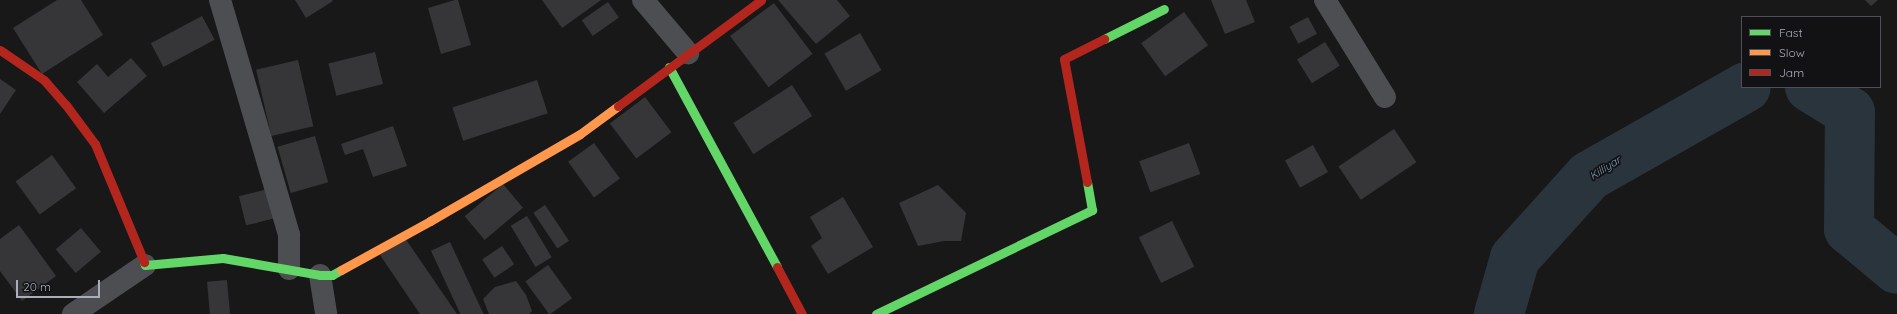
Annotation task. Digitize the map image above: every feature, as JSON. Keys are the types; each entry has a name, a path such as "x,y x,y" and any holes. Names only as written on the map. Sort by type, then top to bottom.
{"street":[{"path":"220,0 289,235 289,269"},
{"path":"643,0 688,53"},
{"path":"74,314 145,265 223,258 320,275 332,275 430,221 580,134 761,0"},
{"path":"1326,0 1385,97"},
{"path":"876,314 1092,210 1064,59 1164,9"},
{"path":"0,50 44,80 66,105 95,144 145,265"},
{"path":"670,67 802,314"},
{"path":"320,275 326,314"}],"building":[{"path":"57,0 81,0 103,35 42,74 13,28"},
{"path":"295,0 332,0 333,1 306,18"},
{"path":"458,0 471,45 441,54 428,8"},
{"path":"542,0 601,0 562,28"},
{"path":"778,0 837,0 850,16 816,44"},
{"path":"1211,0 1246,0 1255,22 1225,34"},
{"path":"1865,0 1878,0 1871,6"},
{"path":"608,2 619,18 593,36 582,20"},
{"path":"774,3 813,54 769,87 730,36"},
{"path":"1184,12 1208,45 1165,76 1141,43"},
{"path":"202,16 215,40 163,67 151,43"},
{"path":"1308,17 1317,34 1298,44 1289,27"},
{"path":"860,33 882,70 846,91 824,54"},
{"path":"1325,42 1340,66 1312,83 1297,59"},
{"path":"375,52 383,84 336,96 328,64"},
{"path":"131,58 147,76 104,113 77,82 97,64 108,77"},
{"path":"298,60 313,126 271,136 256,70"},
{"path":"0,79 16,90 0,114"},
{"path":"537,80 548,113 463,141 452,108"},
{"path":"792,85 812,116 753,154 733,123"},
{"path":"645,97 671,132 636,159 610,123"},
{"path":"393,126 407,166 373,177 363,149 345,155 341,144"},
{"path":"1394,129 1416,162 1361,200 1338,166"},
{"path":"315,136 328,182 291,193 278,147"},
{"path":"594,143 620,179 594,197 568,162"},
{"path":"1189,143 1200,174 1150,192 1139,161"},
{"path":"1313,145 1328,172 1300,188 1285,161"},
{"path":"52,155 76,188 40,215 16,181"},
{"path":"503,184 523,208 485,240 465,216"},
{"path":"938,185 966,213 961,241 944,241 918,246 899,203"},
{"path":"268,189 275,218 246,225 239,196"},
{"path":"843,197 873,247 828,274 811,246 822,238 810,217"},
{"path":"545,205 569,241 557,248 533,213"},
{"path":"527,216 552,257 535,267 511,226"},
{"path":"1172,221 1194,267 1161,283 1139,237"},
{"path":"19,225 56,276 22,301 0,271 0,239"},
{"path":"81,228 101,252 76,273 56,249"},
{"path":"405,238 457,314 420,314 380,255"},
{"path":"450,242 484,314 460,314 431,251"},
{"path":"502,246 514,264 494,278 482,259"},
{"path":"548,265 572,298 549,314 525,281"},
{"path":"227,280 230,314 210,314 207,282"},
{"path":"516,281 526,295 532,311 529,314 489,314 483,299 495,287"}],"waterway":[{"name":"Killiyar","path":"1499,314 1515,258 1589,176 1744,88"},
{"name":"Killiyar","path":"1812,88 1850,112 1849,229 1897,269"}],"traffic: fast":[{"path":"1104,39 1164,9"},
{"path":"669,67 777,267"},
{"path":"876,314 1092,210 1087,182"},
{"path":"144,262 145,265 223,258 320,275 332,275 341,270"}],"traffic: slow":[{"path":"341,270 430,221 580,134 618,106"}],"traffic: jam":[{"path":"618,106 761,0"},
{"path":"1087,182 1064,59 1104,39"},
{"path":"0,50 44,80 66,105 95,144 144,262"},
{"path":"777,267 802,314"}]}
